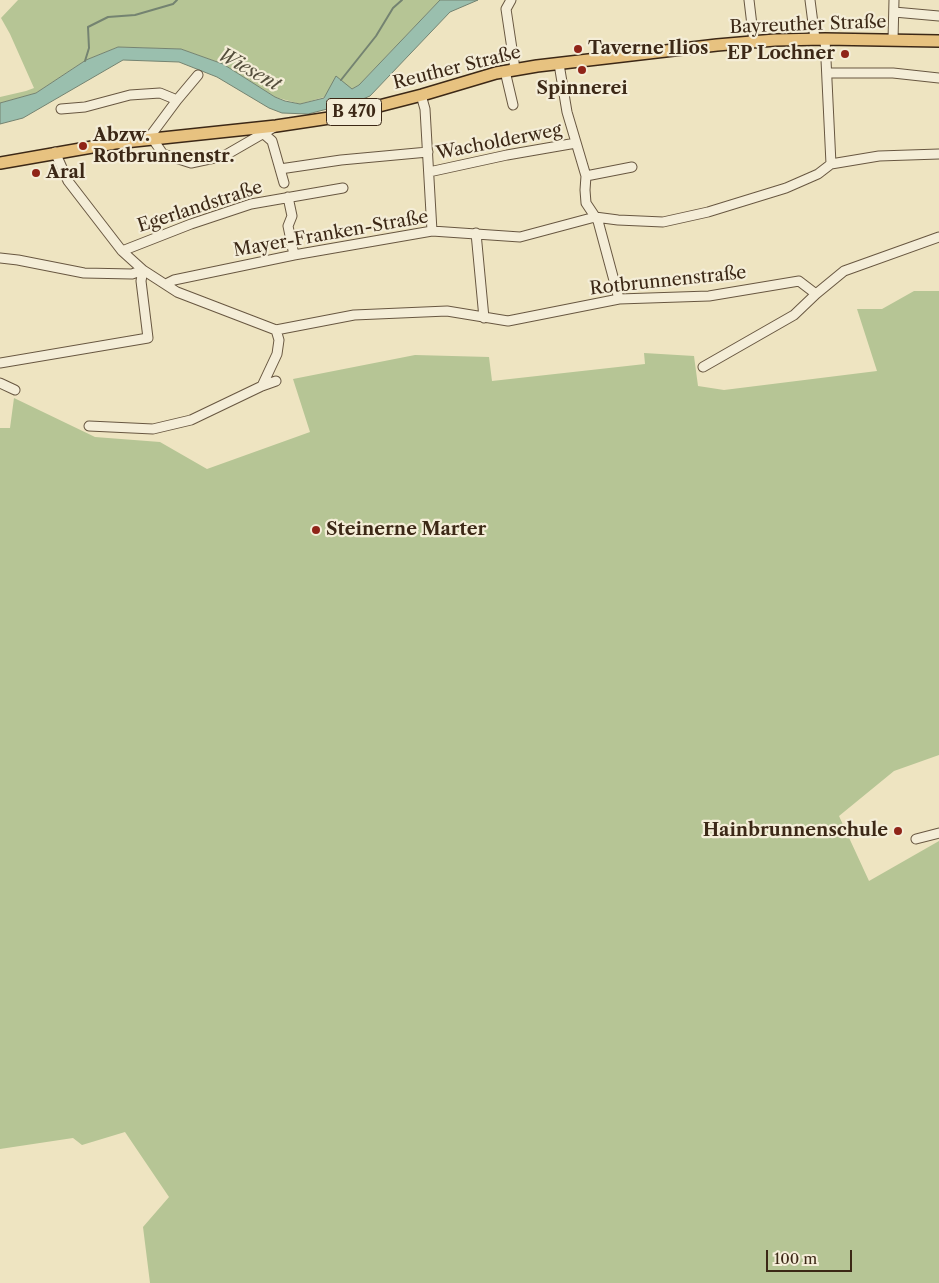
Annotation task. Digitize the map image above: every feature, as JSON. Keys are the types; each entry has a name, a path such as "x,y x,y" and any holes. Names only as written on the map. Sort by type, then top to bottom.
{"main road":[{"name":"Bayreuther Straße","path":"559,64 687,48 754,42 820,39 939,41"},
{"name":"Reuther Straße","path":"0,162 55,152 150,139 276,126 336,117 510,70 559,64"}],"street":[{"path":"511,0 506,9 513,105"},
{"path":"749,0 754,42"},
{"path":"810,0 827,73 831,164"},
{"path":"893,40 894,0"},
{"path":"894,12 939,16"},
{"path":"559,64 566,112 586,176 584,190 586,203 598,221 619,299"},
{"path":"827,73 893,73 939,78"},
{"path":"150,139 177,100 198,75"},
{"path":"61,109 85,107 130,95 160,93 177,100"},
{"path":"421,95 428,152 432,231"},
{"name":"Reuther Straße","path":"150,139 163,154 191,163 224,156 276,126"},
{"path":"264,134 272,141 284,183"},
{"name":"Wacholderweg","path":"429,172 507,155 576,143"},
{"path":"55,152 68,181 122,250 143,270 176,292 276,330 279,340 277,354 262,386"},
{"path":"280,169 341,160 428,152"},
{"name":"Mayer-Franken-Straße","path":"166,284 174,280 294,256 432,231 520,237 595,217 664,222 700,214 786,188 818,174 831,164 879,156 939,154"},
{"path":"586,176 632,166"},
{"name":"Egerlandstraße","path":"122,250 251,204 343,188"},
{"name":"Egerlandstraße","path":"288,197 292,216 288,226 294,256"},
{"path":"476,233 484,318"},
{"path":"703,367 794,315 844,271 939,237"},
{"path":"0,258 84,273 132,274 143,270"},
{"path":"0,363 148,338 141,280 143,270"},
{"name":"Rotbrunnenstraße","path":"276,330 354,315 447,311 508,321 619,299 709,296 799,281 816,294"},
{"path":"89,426 153,429 191,420 276,381"},
{"path":"0,383 15,390"},
{"path":"916,839 939,833"}],"shaded area":[{"path":"18,0 440,0 359,85 352,89 300,104 275,97 223,64 181,49 118,47 86,60 36,93 0,103 0,97 34,88 1,18"},
{"path":"440,0 478,0 450,12 370,96 358,101 308,114 282,113 269,108 217,77 179,62 123,60 23,118 0,124 0,103 36,93 86,60 118,47 181,49 223,64 275,97 285,101 300,104 324,98 336,76 352,89 359,85"},
{"path":"914,291 939,291 939,755 894,771 839,816 869,881 939,841 939,1283 150,1283 143,1227 169,1197 125,1132 82,1145 73,1138 0,1149 0,428 10,428 14,398 95,437 160,442 207,469 310,432 293,379 415,355 489,357 492,381 645,364 644,353 694,356 698,386 724,390 877,371 857,309 882,309"}],"waterway":[{"path":"85,61 89,48 88,27 108,17 135,15 173,4 177,0"},
{"name":"Wiesent","path":"341,80 376,36 393,8 402,0"}],"place":[{"name":"Taverne Ilios","path":"578,49"},
{"name":"EP Lochner","path":"845,54"},
{"name":"Spinnerei","path":"582,70"},
{"name":"Abzw. Rotbrunnenstr.","path":"83,146"},
{"name":"Aral","path":"36,173"},
{"name":"Steinerne Marter","path":"316,530"},
{"name":"Hainbrunnenschule","path":"898,831"}]}
